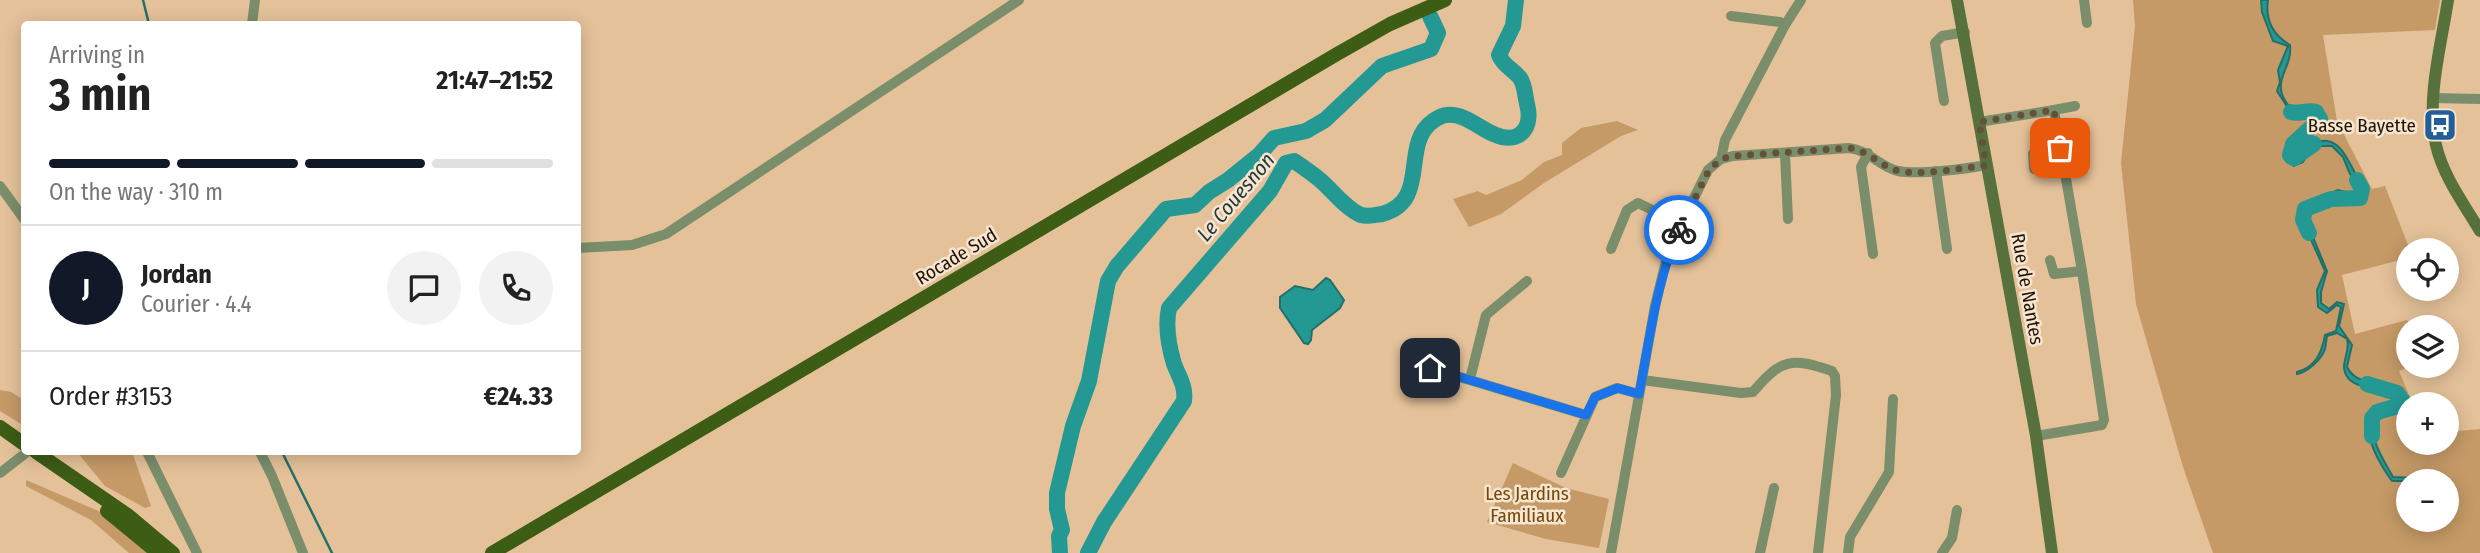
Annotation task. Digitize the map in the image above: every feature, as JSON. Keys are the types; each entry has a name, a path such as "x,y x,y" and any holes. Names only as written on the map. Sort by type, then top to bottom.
{"main road":[{"name":"Rocade Sud","path":"492,553 1337,54 1390,24 1445,0"},
{"name":"Rue de Nantes","path":"1957,0 1965,32 1986,165 2036,436 2052,553"},
{"path":"2448,0 2434,98 2433,125 2436,146 2443,165 2480,231"},
{"path":"0,427 21,441"},
{"path":"40,455 129,516 173,553"},
{"path":"62,470 158,553"}],"street":[{"path":"252,21 255,0"},
{"path":"581,248 632,245 666,234 1019,0"},
{"path":"1721,159 1725,140 1785,25 1801,0"},
{"path":"2084,0 2087,23"},
{"path":"1731,16 1780,22 1785,25"},
{"path":"1944,101 1936,43 1942,36 1965,32"},
{"path":"2434,98 2480,99"},
{"path":"1979,122 2075,106"},
{"path":"2036,436 2102,425 2104,420 2054,110"},
{"path":"1611,553 1655,306 1666,261 1681,224 1709,170 1721,159 1733,156 1849,148 1868,153 1896,171 1936,171 1986,165"},
{"path":"2034,169 2033,154 2060,148"},
{"path":"1868,153 1861,167 1873,254"},
{"path":"1785,154 1788,219"},
{"path":"1936,171 1947,249"},
{"path":"0,186 21,215"},
{"path":"1611,249 1631,205 1638,203 1681,224"},
{"path":"2050,260 2054,274 2082,271"},
{"path":"1470,379 1486,315 1527,281"},
{"path":"1642,380 1741,393 1753,391 1771,370 1789,362 1832,371 1835,376 1836,395 1818,553"},
{"path":"1430,368 1586,415"},
{"path":"1561,473 1595,397 1618,388 1639,394"},
{"path":"1848,553 1850,537 1889,472 1893,399"},
{"path":"0,473 23,455"},
{"path":"148,455 197,553"},
{"path":"262,455 303,553"},
{"path":"1760,553 1774,488"},
{"path":"1942,553 1952,538 1957,510"}],"green space":[{"path":"2133,0 2440,0 2435,30 2323,35 2337,121 2372,189 2385,186 2405,238 2396,238 2396,261 2342,275 2355,334 2396,323 2396,378 2402,378 2408,392 2396,392 2396,455 2459,455 2459,431 2480,429 2480,553 2213,553 2183,467 2136,304 2121,163 2135,26"},
{"path":"1617,121 1638,130 1621,136 1544,183 1501,214 1469,227 1453,199 1478,191 1486,195 1522,180 1544,162 1562,155 1562,143 1581,128"},
{"path":"0,390 11,392 21,398 21,424 0,411"},
{"path":"79,455 133,455 151,506 145,508 105,486"},
{"name":"Les Jardins Familiaux","path":"1513,463 1566,488 1609,499 1599,548 1546,539 1487,522"},
{"path":"26,480 103,513 150,553 129,553 91,520 26,486"}],"water":[{"path":"2261,0 2268,0 2269,20 2279,37 2290,45 2281,85 2286,102 2294,112 2312,110 2294,117 2277,91 2280,82 2278,70 2288,46 2273,41 2262,12"},
{"path":"2314,109 2318,109 2322,119 2297,137 2292,154 2298,158 2315,143 2329,141 2345,154 2363,189 2360,199 2336,196 2306,206 2303,213 2327,271 2321,303 2329,309 2337,302 2344,304 2339,326 2352,345 2347,367 2352,374 2363,380 2397,389 2400,392 2396,394 2393,389 2371,388 2350,380 2344,367 2347,339 2337,333 2327,336 2325,349 2314,365 2297,374 2317,358 2325,335 2336,331 2341,307 2337,305 2327,313 2318,307 2317,290 2325,271 2299,213 2303,205 2338,190 2359,195 2360,187 2350,174 2343,157 2332,146 2313,146 2303,162 2294,166 2287,162 2287,144 2291,138 2319,115"},
{"path":"1326,278 1344,300 1340,308 1312,330 1308,344 1304,343 1280,308 1280,297 1295,286 1313,290"},
{"path":"2396,401 2396,405 2377,411 2373,428 2376,445 2396,481 2392,481 2382,466 2371,441 2368,416 2375,407"}],"waterway":[{"path":"143,0 148,21"},
{"name":"Le Couesnon","path":"1088,553 1104,522 1184,401 1183,386 1169,344 1169,308 1270,191 1286,163 1294,161 1307,170 1355,212 1364,216 1375,215 1397,207 1406,197 1411,185 1418,143 1423,131 1436,119 1454,115 1473,122 1490,133 1505,137 1523,132 1528,120 1523,84 1499,55 1513,26 1516,0"},
{"name":"Le Couesnon","path":"1060,553 1059,536 1062,530 1057,509 1057,493 1073,426 1089,381 1108,281 1117,266 1166,209 1195,205 1259,155 1274,138 1306,131 1325,120 1382,66 1431,49 1438,33 1430,16"},
{"path":"2291,112 2313,111 2320,119 2293,144 2290,155 2294,158 2314,144"},
{"path":"2309,233 2303,220 2305,209 2331,199 2360,198 2362,189 2357,180"},
{"path":"2367,384 2397,393 2405,404 2377,412 2372,418 2372,436"},
{"path":"283,455 332,553"}],"way so far":[{"path":"1679,230 1703,179 1714,163 1733,156 1849,148 1868,153 1896,171 1936,171 1982,166 1986,165 1979,122 2054,110 2060,148"}],"place":[{"name":"Basse Bayette","path":"2440,125"}],"route":[{"path":"1430,368 1586,415 1595,397 1618,388 1639,394 1655,306 1666,261 1679,230"}]}
